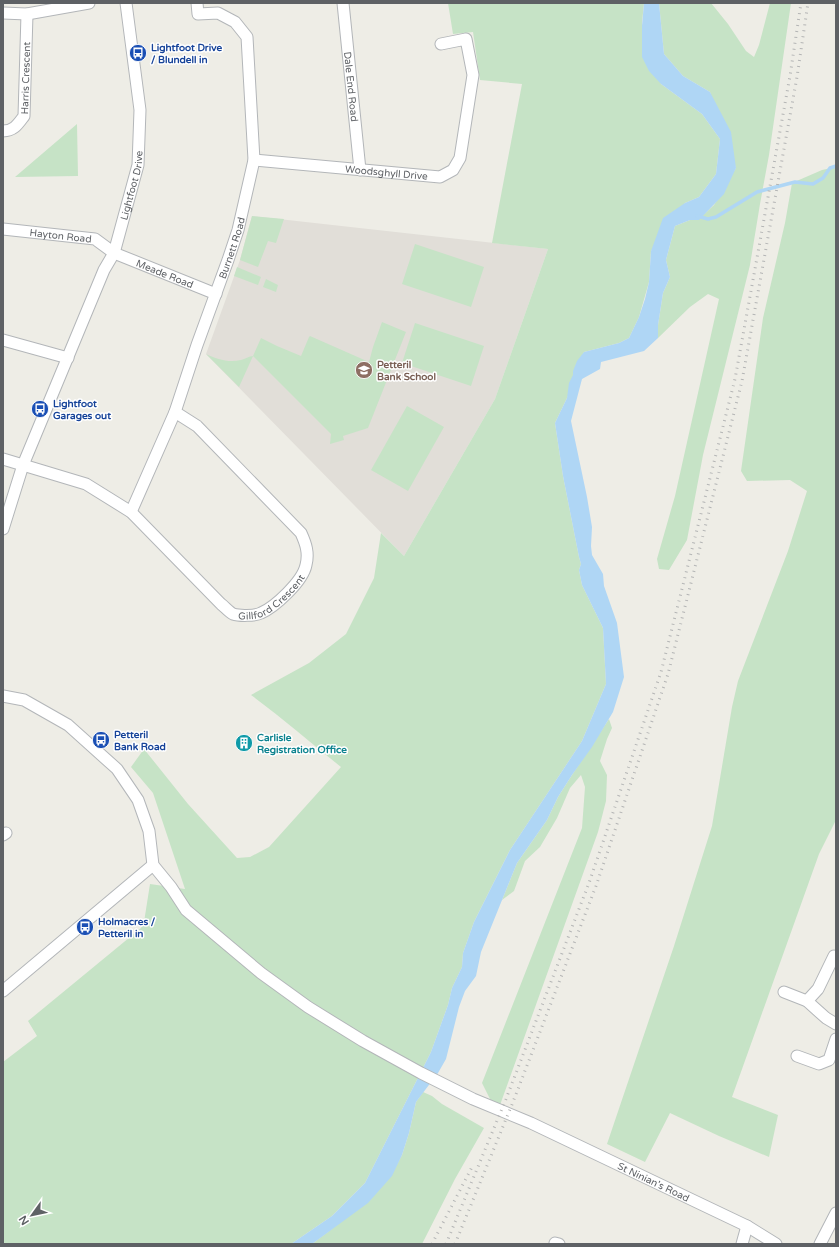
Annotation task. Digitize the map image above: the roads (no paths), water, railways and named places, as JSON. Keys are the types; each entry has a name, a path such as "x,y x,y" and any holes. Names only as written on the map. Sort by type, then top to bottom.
{"street":[{"path":"3,13 27,14 89,3"},
{"name":"Lightfoot Drive","path":"3,529 23,465 104,270 114,253 138,165 140,110 126,3"},
{"name":"Burnett Road","path":"131,512 175,412 238,230 254,160 247,38 235,22 218,13 198,14 197,3"},
{"name":"Dale End Road","path":"343,3 360,170"},
{"name":"Harris Crescent","path":"3,131 16,127 24,116 27,14"},
{"name":"Woodsghyll Drive","path":"254,160 440,177 454,170 460,158 473,75 466,39 441,44"},
{"name":"Hayton Road","path":"3,229 95,238 114,253"},
{"name":"Meade Road","path":"114,253 216,294"},
{"path":"3,340 68,358"},
{"name":"Gillford Crescent","path":"3,459 86,484 131,512 221,604 234,614 260,614 270,608 297,584 303,575 308,552 306,543 301,533 197,426 175,412"},
{"path":"3,696 24,700 68,725 117,769 138,800 149,830 153,865 3,991"},
{"name":"St Ninian's Road","path":"153,865 171,886 186,910 262,973 308,1007 363,1041 421,1073 473,1099 530,1123 747,1226 776,1244"},
{"path":"807,1001 818,989 834,956 836,957"},
{"path":"784,992 807,1001 826,1018 836,1024"},
{"path":"797,1056 819,1064 829,1060 836,1039"},
{"path":"820,1244 836,1213"},
{"path":"742,1244 747,1226"}],"water":[{"path":"644,3 659,3 664,54 683,76 710,92 731,132 736,168 724,194 699,220 690,220 675,226 666,260 670,277 663,293 658,325 658,338 644,351 601,362 600,369 582,379 571,421 592,527 592,555 603,574 604,586 617,623 624,677 613,712 592,747 558,797 547,820 517,863 481,952 476,976 465,991 459,1007 446,1059 438,1073 416,1102 402,1155 392,1176 368,1203 312,1244 291,1244 332,1216 365,1183 431,1052 448,1005 452,988 462,967 463,953 474,922 510,850 582,741 606,684 603,628 582,585 579,570 581,564 563,476 555,423 567,398 569,383 577,361 584,352 619,343 629,338 639,317 645,299 649,282 651,251 663,218 685,203 699,197 716,174 720,139 702,114 661,84 649,71 642,57"}],"waterway":[{"path":"697,216 708,219 716,217 757,192 795,182 813,184 823,178 830,168 836,166"}],"railway":[{"path":"446,1244 506,1099 589,883 661,672 735,379 790,76 801,3"},
{"path":"455,1244 513,1102 596,886 668,674 742,381 797,77 808,3"},
{"path":"432,1244 472,1167"}],"place":[{"name":"Lightfoot Drive / Blundell in","path":"138,53"},
{"name":"Petteril Bank School","path":"364,370"},
{"name":"Lightfoot Garages out","path":"40,409"},
{"name":"Petteril Bank Road","path":"101,740"},
{"name":"Carlisle Registration Office","path":"244,743"},
{"name":"Holmacres / Petteril in","path":"85,927"}]}
